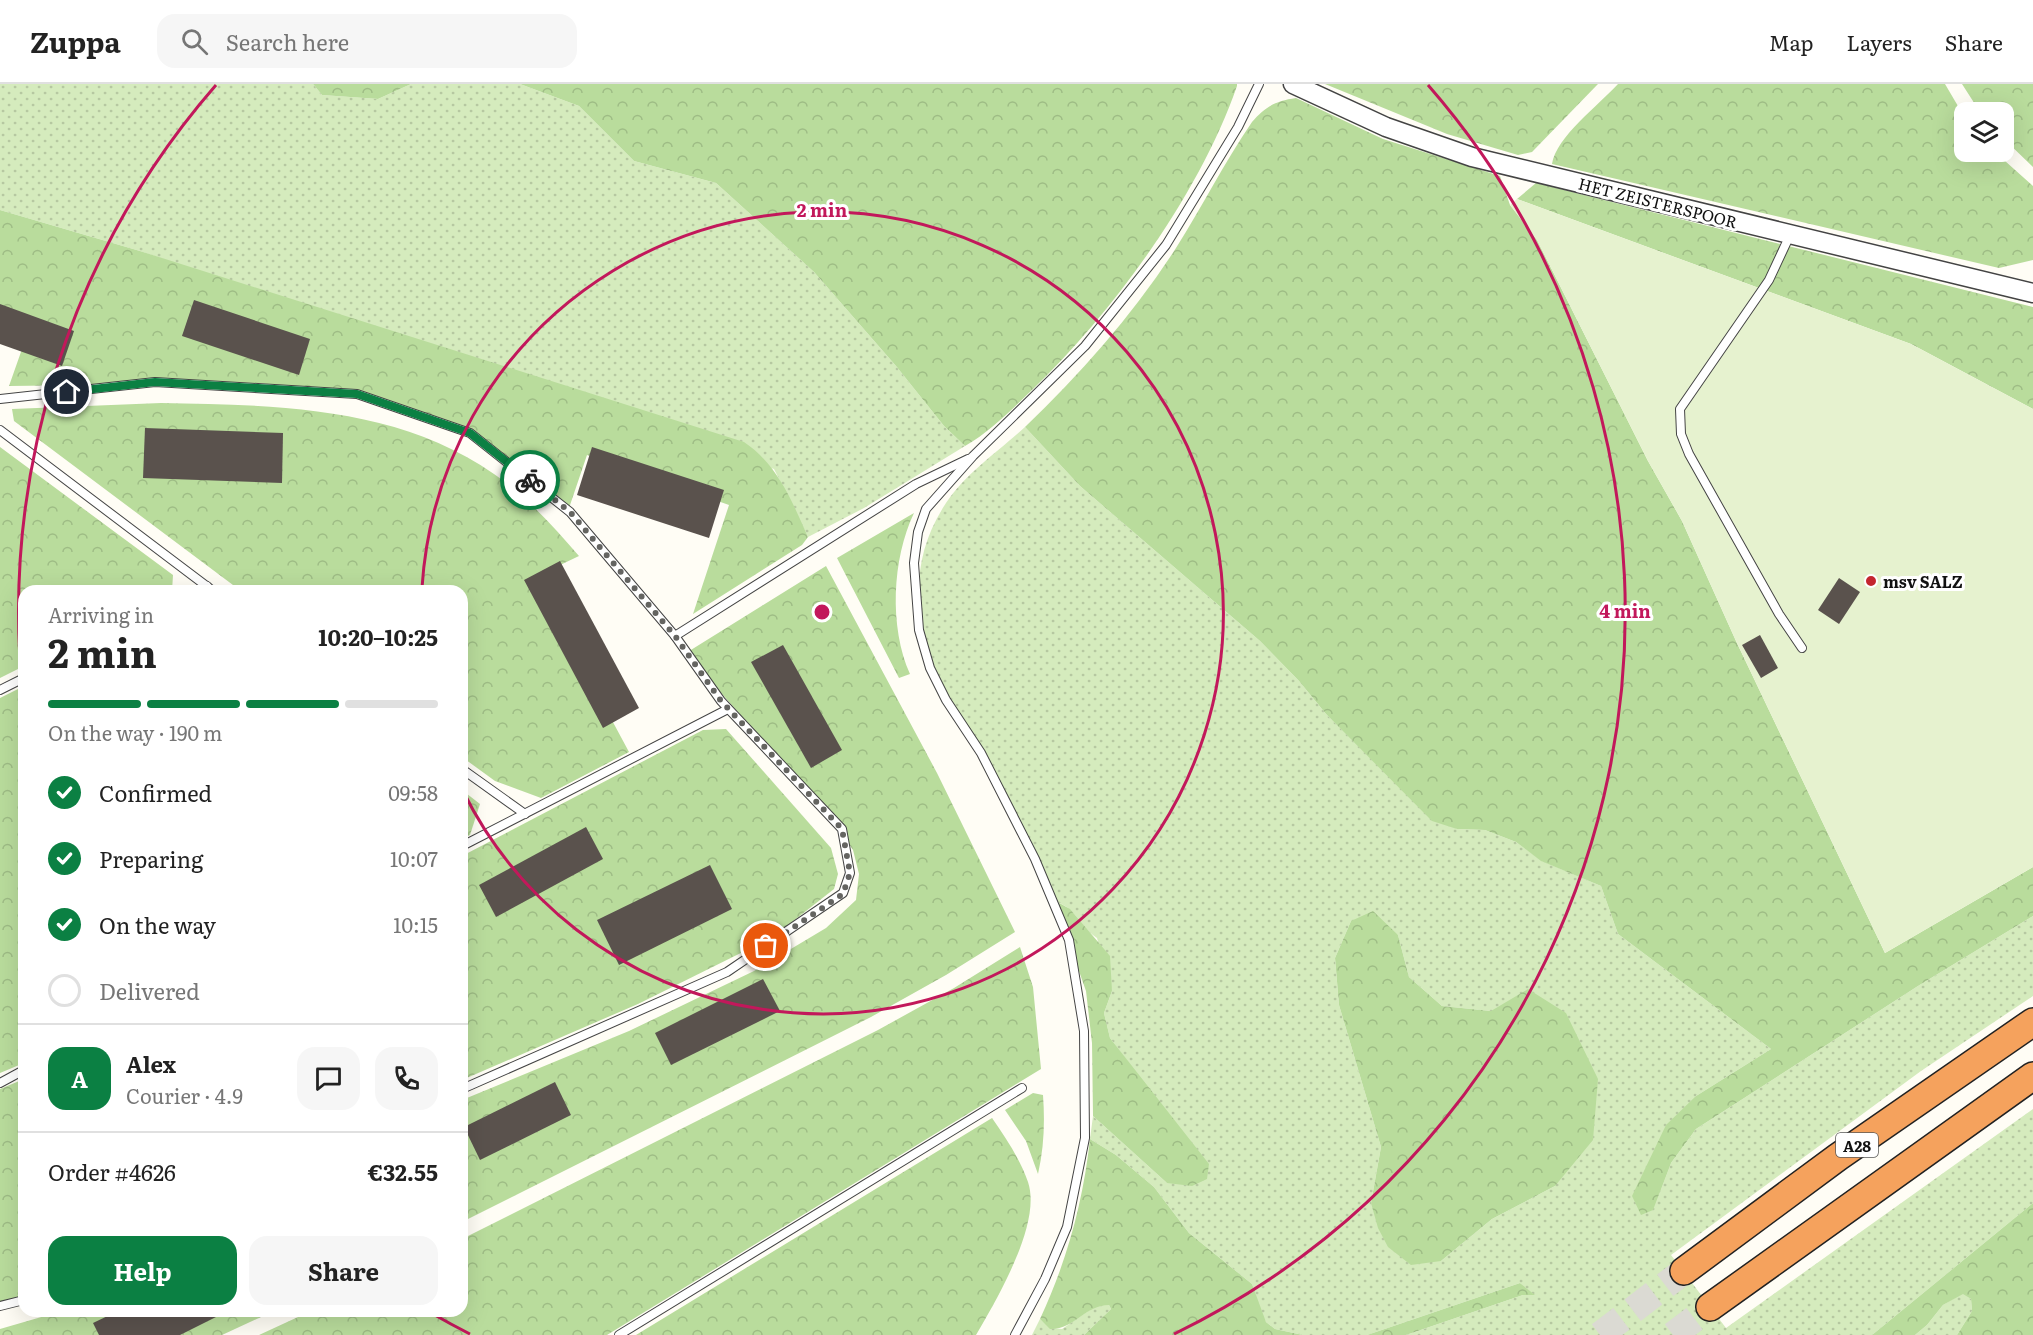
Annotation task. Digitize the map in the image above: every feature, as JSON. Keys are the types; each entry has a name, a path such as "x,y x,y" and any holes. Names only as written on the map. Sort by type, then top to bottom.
{"highway":[{"name":"A28","path":"1684,1271 1838,1157 2033,1023"},
{"name":"A28","path":"1710,1307 2033,1076"}],"street":[{"name":"HET ZEISTERSPOOR","path":"1293,84 1386,127 1472,157 2033,293"}],"lane":[{"path":"1015,1335 1045,1279 1067,1227 1085,1138 1084,1031 1069,940 1035,859 986,763 940,690 930,668 919,630 914,563 918,532 926,509 973,456 1085,346 1166,245 1238,127 1259,84"},
{"path":"1790,235 1769,280 1680,409 1681,434 1689,454 1779,614 1802,648"},
{"path":"0,399 155,382 357,394 470,433 570,512 675,636 728,709 842,829 850,873 843,894 727,972 468,1086"},
{"path":"0,430 205,585"},
{"path":"675,636 916,484 973,456"},
{"path":"0,690 18,681"},
{"path":"468,843 728,709"},
{"path":"468,773 525,814"},
{"path":"0,1083 18,1073"},
{"path":"619,1335 1022,1088"},
{"path":"0,1306 18,1302"}],"green space":[{"path":"0,84 313,84 322,95 378,99 411,84 520,84 579,106 634,161 716,183 814,272 896,366 944,426 965,446 864,508 808,537 774,469 140,251 0,210"},
{"path":"313,84 411,84 378,99 322,95"},
{"path":"520,84 1237,84 1237,86 1221,127 1177,209 1123,288 1063,359 1032,390 992,427 965,446 944,426 896,366 814,272 716,183 634,161 579,106"},
{"path":"1325,84 1598,84 1532,152 1518,155 1447,134"},
{"path":"1618,84 1945,84 1956,102 1954,162 2006,162 2033,186 2033,260 1999,268 1552,164 1561,143"},
{"path":"1962,84 2033,84 2033,167 2014,149 2014,102 1974,102"},
{"path":"1296,98 1383,139 1500,176 1510,205 1537,240 1648,461 1682,521 1736,641 1885,953 2033,867 2033,916 1918,986 1696,1129 1671,1163 1653,1210 1641,1215 1632,1196 1666,1125 1696,1096 1771,1049 1618,934 1601,886 1541,861 1516,842 1485,830 1457,829 1432,821 1326,714 1299,681 1260,641 1080,486 1025,427 1086,364 1142,297 1176,248 1252,122 1261,112 1271,106"},
{"path":"1536,183 2033,307 2033,409 1911,344 1517,199"},
{"name":"msv SALZ","path":"1517,199 1911,344 2033,409 2033,867 1885,953 1736,641 1682,521 1648,461 1537,240 1510,205"},
{"path":"0,210 140,251 744,442 756,451 775,472 808,537 802,545 693,614 729,505 587,455 568,511 462,431 352,394 259,383 9,386 28,332 0,322"},
{"path":"161,403 291,408 376,422 417,434 457,452 494,474 517,492 539,512 579,556 535,577 629,752 541,798 495,781 468,761 468,585 233,585 14,421 12,409"},
{"path":"1025,427 1080,486 1260,641 1299,681 1326,714 1406,793 1457,829 1485,830 1516,842 1542,861 1601,886 1618,934 1771,1049 1696,1096 1653,1210 1671,1163 1696,1129 1918,986 2033,916 2033,996 1921,1071 1671,1255 1726,1328 2033,1109 2033,1203 1872,1335 1406,1335 1523,1295 1534,1295 1520,1283 1367,1335 1303,1335 1275,1329 1266,1322 1261,1313 1252,1284 1189,1233 1154,1187 1116,1155 1090,1139 1093,1116 1167,1183 1147,1087 1110,1038 1104,1013 1112,991 1097,938 1073,913 1052,896 1019,825 948,699 932,661 922,622 919,582 926,543 954,492 973,472","holes":["1351,921 1398,935 1409,977 1442,1006 1491,1011 1555,1186 1492,1219 1441,1261 1371,1203 1381,1147 1339,1005 1335,958"]},
{"path":"0,447 173,575 172,585 18,585 18,669 0,678"},
{"path":"914,513 901,551 896,593 899,635 910,674 899,678 837,558"},
{"path":"826,566 937,773 1015,932 946,975 871,1017 468,1219 468,1098 629,1031 754,971 826,928 856,900 859,874 853,850 831,818 686,653"},
{"path":"18,689 18,1066 0,1073 0,698"},
{"path":"726,729 831,848 838,874 834,889 773,937 638,1004 468,1077 468,853 703,730"},
{"path":"468,795 480,804 468,836"},
{"path":"1054,900 1070,909 1110,956 1112,991 1104,1013 1110,1038 1209,1164 1207,1179 1192,1186 1167,1183 1093,1116 1092,1043 1086,991"},
{"path":"1373,911 1398,935 1409,977 1442,1006 1491,1011 1528,989 1566,1013 1598,1079 1593,1140 1555,1186 1492,1219 1441,1261 1411,1265 1388,1247 1378,1228 1371,1203 1381,1147 1339,1005 1335,958 1351,921"},
{"path":"1020,947 1033,987 1041,1069 607,1335 259,1335 298,1317 468,1317 468,1236 878,1030 954,988"},
{"path":"18,1082 18,1304 0,1309 0,1089"},
{"path":"1033,1093 1043,1095 1044,1135 1038,1174 1026,1141 1005,1110"},
{"path":"992,1118 1021,1165 1028,1182 1031,1199 1029,1218 1015,1260 976,1335 636,1335"},
{"path":"1090,1139 1116,1155 1154,1187 1189,1233 1252,1284 1266,1322 1275,1329 1303,1335 1084,1335 1111,1309 1109,1305 1093,1309 1066,1326 1050,1329 1040,1319 1073,1231"},
{"path":"2033,1203 2033,1335 1957,1335 1972,1311 1971,1299 1963,1294 1943,1305 1927,1325 1915,1335 1872,1335"},
{"path":"1520,1283 1535,1295 1523,1295 1406,1335 1367,1335"},
{"path":"1963,1293 1971,1299 1972,1311 1957,1335 1915,1335 1927,1325 1943,1305"},
{"path":"1097,1305 1109,1305 1111,1309 1084,1335 1032,1335 1040,1319 1050,1328 1062,1329"},
{"path":"41,1317 261,1317 222,1335 0,1335 0,1329"}],"building":[{"path":"194,300 310,339 299,375 182,336"},
{"path":"0,304 74,331 62,366 0,344"},
{"path":"145,428 283,433 282,483 143,478"},
{"path":"592,447 724,490 709,538 577,495"},
{"path":"560,561 639,708 603,728 524,580"},
{"path":"1839,578 1860,592 1839,624 1818,610"},
{"path":"1760,635 1778,668 1761,678 1742,645"},
{"path":"783,645 842,750 811,768 751,662"},
{"path":"586,827 603,859 496,917 479,885"},
{"path":"710,865 732,909 619,965 597,920"},
{"path":"763,979 780,1011 671,1065 655,1033"},
{"path":"555,1082 571,1115 480,1160 468,1135 468,1125"},
{"path":"106,1317 216,1317 180,1335 99,1335 93,1323"}],"tunnel":[{"path":"1600,1335 1684,1271"},
{"path":"1673,1335 1710,1307"}],"way so far":[{"path":"530,480 570,512 675,636 721,701 842,829 850,873 843,894 766,946"}],"place":[{"name":"msv SALZ","path":"1871,581"}],"route":[{"path":"67,392 155,382 357,394 470,433 530,480"}]}
